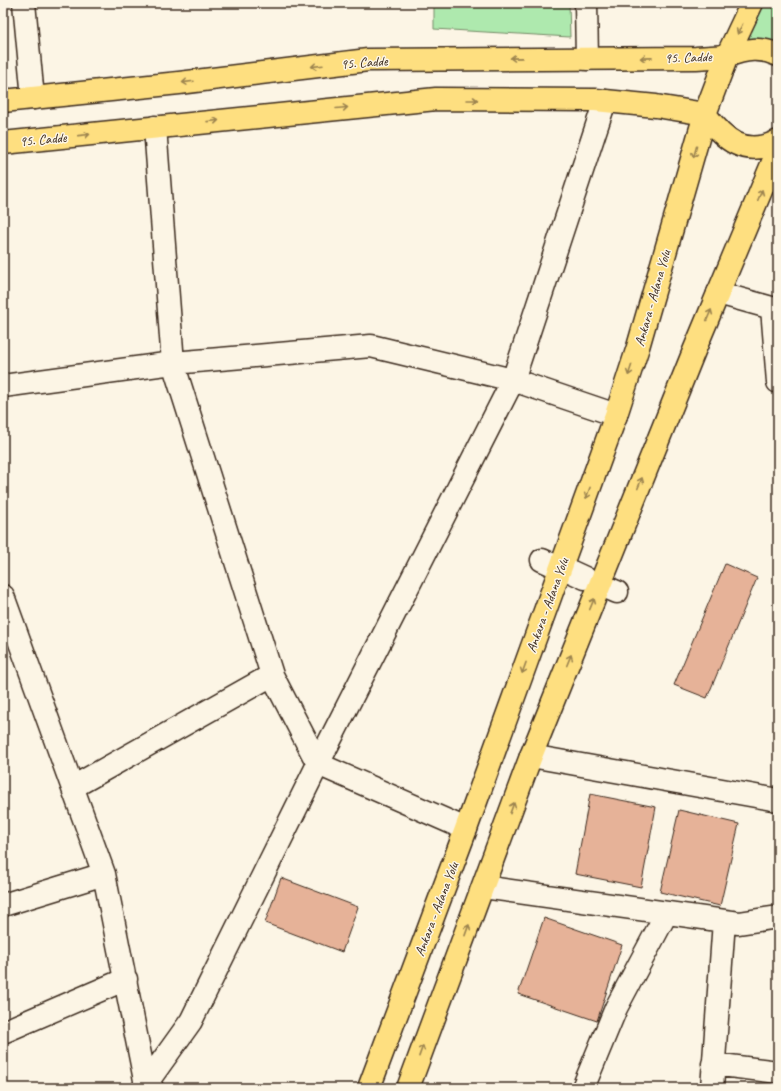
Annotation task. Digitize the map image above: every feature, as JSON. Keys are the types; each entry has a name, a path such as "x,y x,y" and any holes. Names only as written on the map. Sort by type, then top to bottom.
{"main road":[{"path":"727,56 752,3"},
{"name":"95. Cadde","path":"3,101 179,83 368,60 696,58 727,56 745,50 761,49 778,55"},
{"name":"Ankara - Adana Yolu","path":"369,1088 466,829 616,415 638,347 705,114 727,56"},
{"name":"95. Cadde","path":"3,143 436,99 605,101 656,106 705,114"},
{"path":"705,114 716,129 727,139 740,146 755,148 769,146 778,142"},
{"path":"408,1088 531,756 694,351 778,150"}],"street":[{"path":"24,3 33,98"},
{"path":"586,3 587,59"},
{"path":"147,1087 191,1021 318,764 512,380 605,101"},
{"path":"156,127 173,363 272,675 318,764 466,829"},
{"path":"718,293 775,309 778,382"},
{"path":"3,386 173,363 372,346 512,380 616,415"},
{"path":"4,600 104,874 147,1087"},
{"path":"73,787 272,675"},
{"path":"531,756 778,800"},
{"path":"3,904 104,874"},
{"path":"483,887 666,914 740,923 778,917"},
{"path":"583,1088 616,1008 666,914"},
{"path":"712,1088 724,921"},
{"path":"3,1032 126,979"},
{"path":"713,1064 778,1072"}],"green space":[{"path":"434,3 569,3 570,37 434,29"},
{"path":"761,3 778,3 778,47 746,43"}],"building":[{"path":"725,564 757,578 707,698 674,685"},
{"path":"590,794 656,807 641,887 575,874"},
{"path":"679,810 739,824 720,906 660,892"},
{"path":"281,878 358,907 342,952 265,923"},
{"path":"544,918 622,945 597,1021 518,994"}]}
